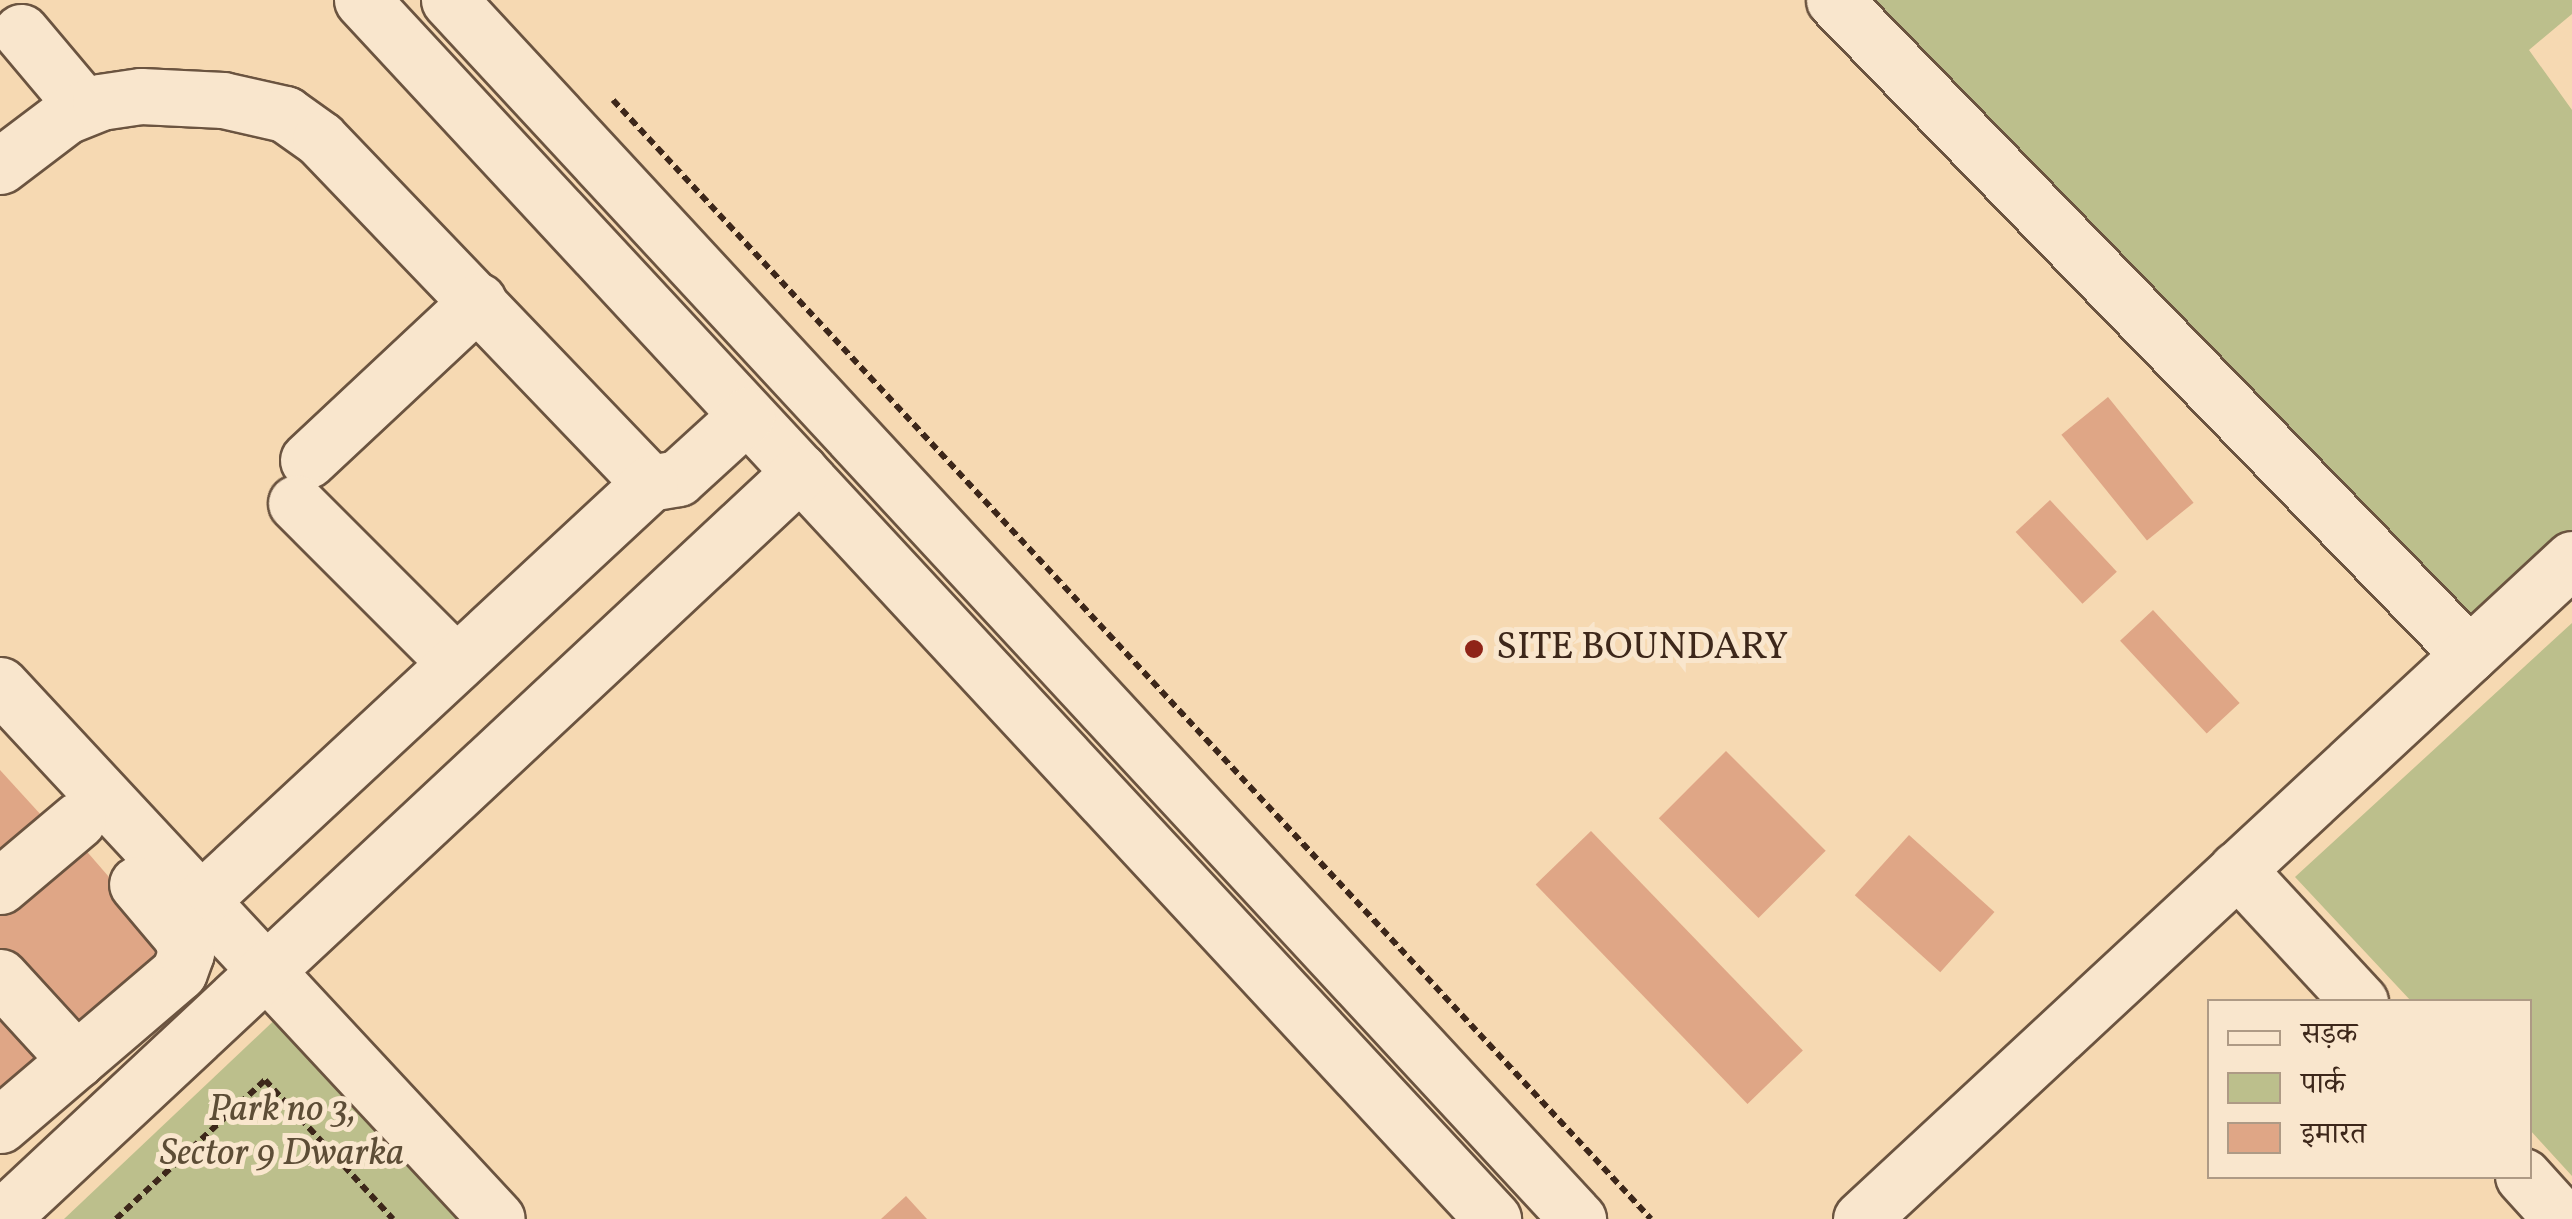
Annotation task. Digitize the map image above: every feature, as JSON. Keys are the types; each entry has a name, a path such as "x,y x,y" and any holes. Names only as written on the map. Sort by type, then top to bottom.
{"street":[{"path":"362,0 1493,1219"},
{"path":"449,0 1578,1219"},
{"path":"1834,0 2469,654"},
{"path":"25,28 85,108"},
{"path":"0,166 32,138 85,108 141,96 224,100 285,114 320,140 650,483"},
{"path":"446,672 296,494 478,300"},
{"path":"200,901 650,483 678,478 747,415"},
{"path":"0,1219 800,472"},
{"path":"1861,1219 2572,559"},
{"path":"0,684 497,1219"},
{"path":"0,734 174,925 186,953 179,972 0,1125"},
{"path":"0,886 78,820"},
{"path":"2237,870 2357,999"},
{"path":"0,978 76,1060"},
{"path":"2525,1179 2562,1219"}],"path":[{"path":"601,87 1651,1219"},
{"path":"116,1219 266,1080 393,1219"}],"green space":[{"path":"1845,0 2572,0 2572,14 2529,50 2572,110 2572,570 2469,654"},
{"path":"2572,623 2572,1176 2532,1132 2532,999 2409,999 2295,877"},
{"name":"Park no 3, Sector 9 Dwarka","path":"283,1012 483,1219 64,1219"}],"building":[{"path":"2108,397 2194,503 2147,540 2061,435"},
{"path":"2050,500 2117,572 2082,604 2016,532"},
{"path":"2153,610 2240,703 2207,734 2120,641"},
{"path":"1726,751 1826,851 1759,918 1659,818"},
{"path":"0,770 42,816 0,855"},
{"path":"1591,831 1803,1050 1747,1104 1536,884"},
{"path":"1909,835 1994,912 1940,972 1855,895"},
{"path":"76,839 174,952 73,1038 0,954 0,904"},
{"path":"0,1015 49,1070 0,1105"},
{"path":"906,1196 927,1219 881,1219"}],"place":[{"name":"SITE BOUNDARY","path":"1474,649"}]}
